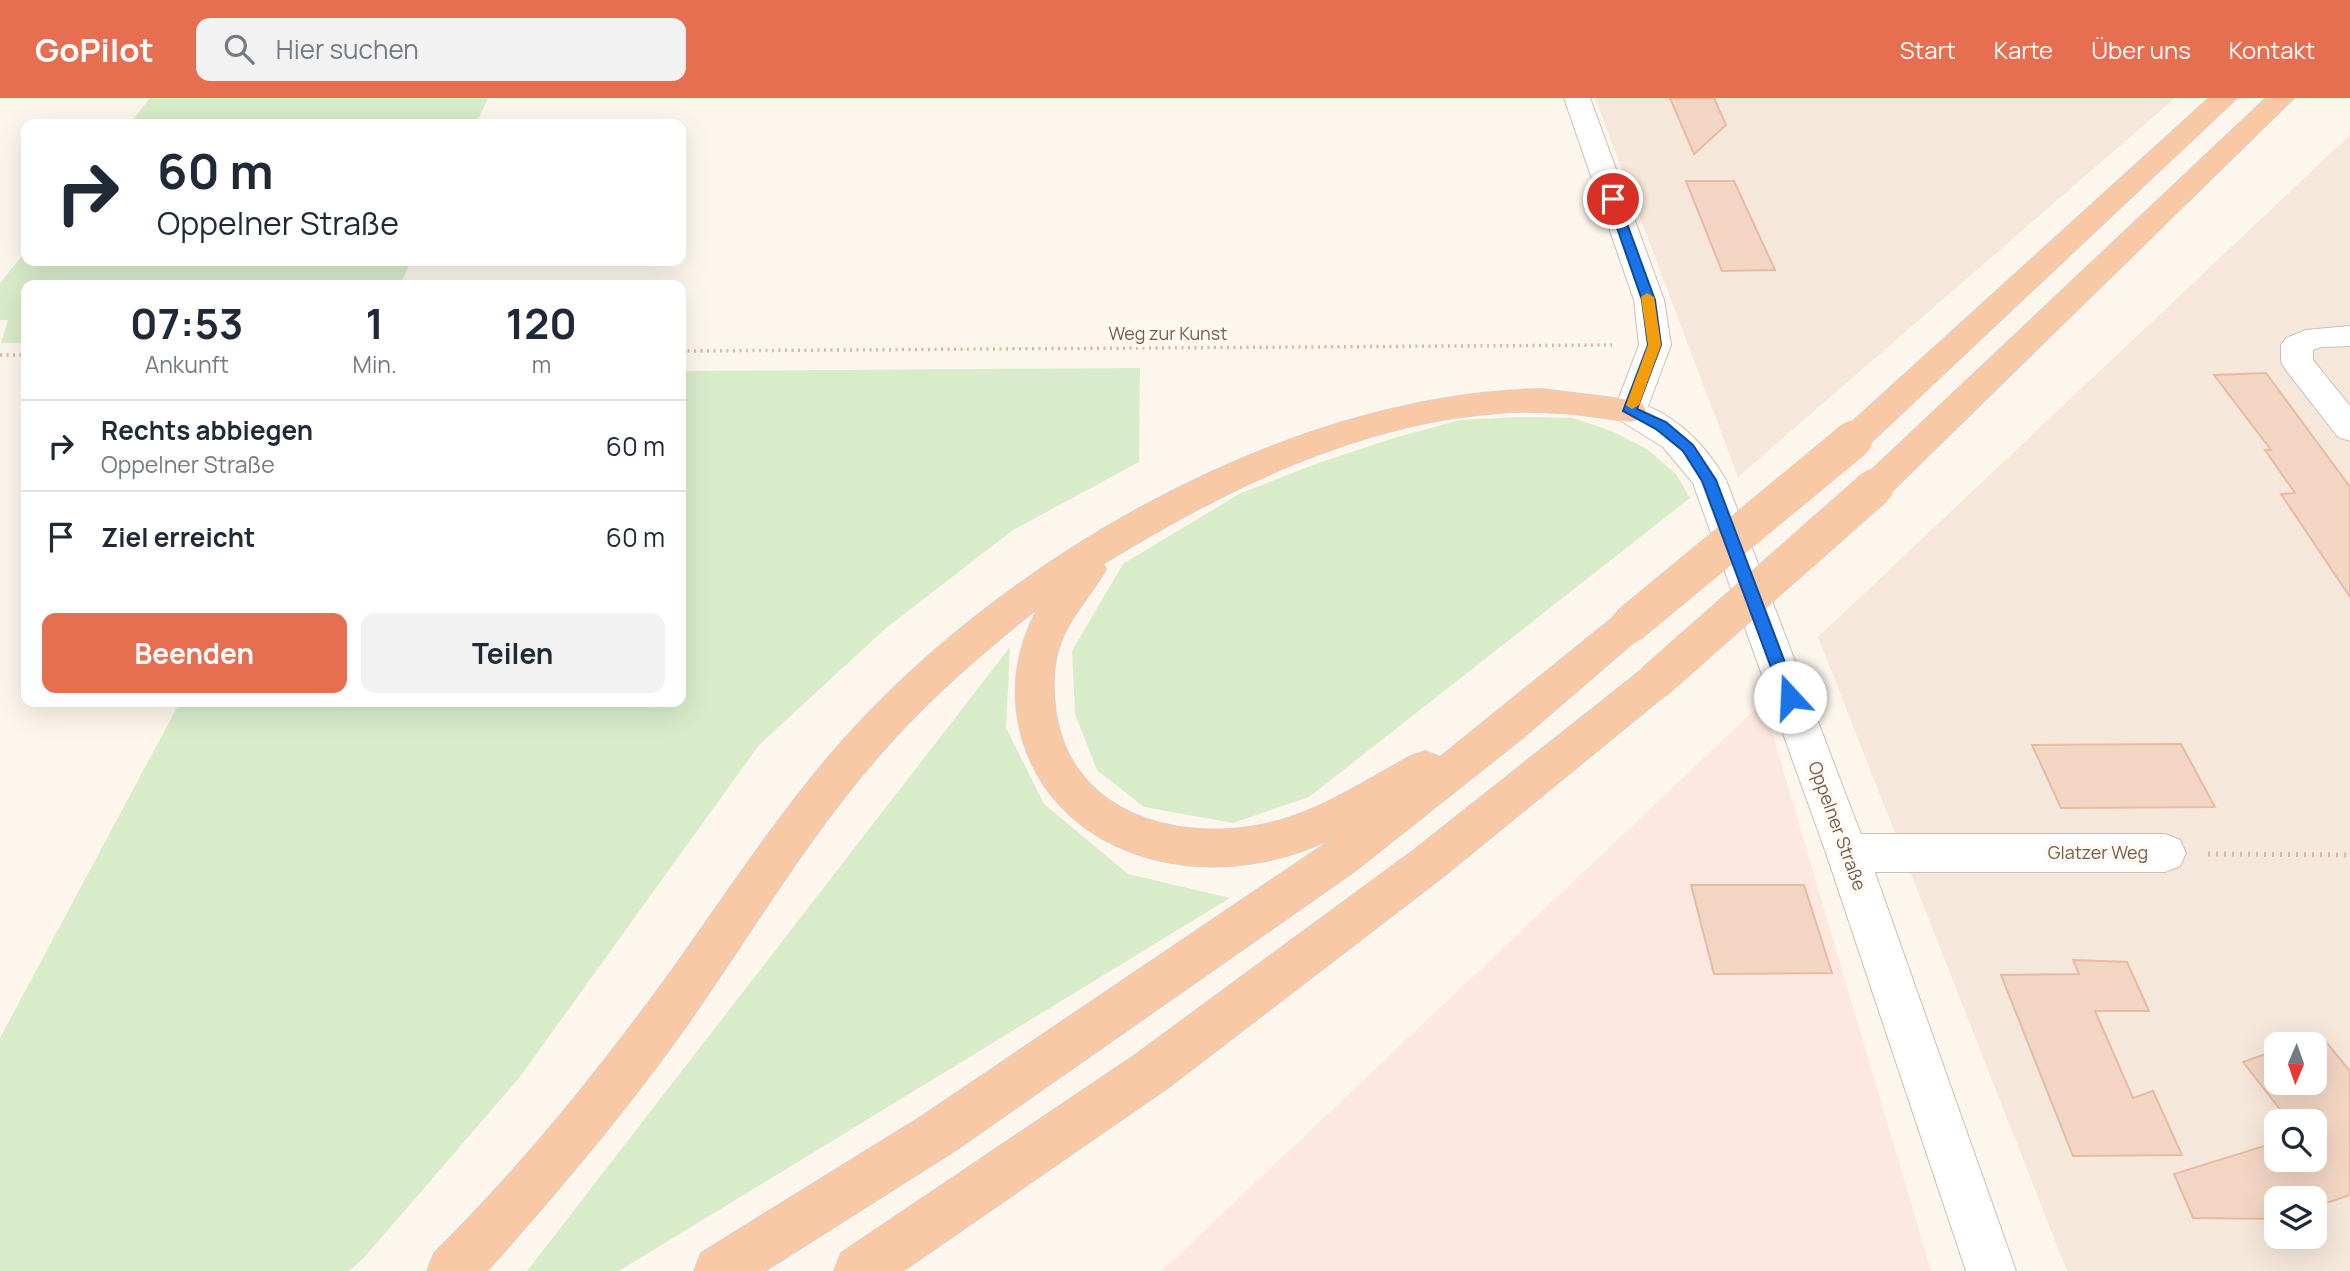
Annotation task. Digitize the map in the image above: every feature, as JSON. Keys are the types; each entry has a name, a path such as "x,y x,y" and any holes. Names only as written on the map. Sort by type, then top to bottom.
{"highway":[{"path":"719,1271 939,1133 1340,858 1511,724 1854,439 2224,98"},
{"path":"859,1271 1152,1071 1429,863 1654,682 1875,488 2281,98"},
{"path":"452,1271 585,1122 683,992 767,869 838,777 896,710 960,650 1018,604 1113,539 1183,501 1253,468 1325,440 1397,418 1483,401 1557,399 1630,411"},
{"path":"1113,539 1057,608 1037,654 1034,679 1037,720 1051,760 1067,786 1088,809 1114,824 1161,841 1201,847 1236,847 1301,834 1511,724"}],"street":[{"path":"1577,98 1649,300 1655,345 1630,411"},
{"path":"2350,336 2317,337 2297,345 2297,362 2350,429"},
{"name":"Oppelner Straße","path":"1630,411 1661,426 1688,448 1709,480 1847,853 1992,1271"},
{"name":"Glatzer Weg","path":"1847,853 2165,853"}],"path":[{"name":"Weg zur Kunst","path":"686,351 1655,345"},
{"path":"0,355 21,355"},
{"name":"Glatzer Weg","path":"2165,853 2350,855"}],"shaded area":[{"path":"1595,98 2175,98 1738,477"},
{"path":"2350,135 2350,1271 2067,1271 1818,637"},
{"path":"1763,702 1931,1271 1162,1271"}],"green space":[{"path":"150,98 488,98 478,119 133,119"},
{"path":"21,257 21,266 409,266 402,280 21,280 21,343 1,343 8,320 0,320 0,283"},
{"path":"1140,368 1139,462 1013,530 886,628 759,745 519,1078 362,1260 348,1271 0,1271 0,1038 177,707 686,707 686,371"},
{"path":"1573,418 1612,431 1647,449 1676,474 1690,498 1309,797 1233,823 1144,807 1097,770 1075,714 1072,651 1123,564 1239,494 1318,463 1460,420"},
{"path":"1010,647 1006,728 1044,804 1128,874 1230,898 619,1271 527,1271"}],"building":[{"path":"1670,98 1714,98 1726,125 1694,154"},
{"path":"1686,181 1734,181 1775,270 1722,271"},
{"path":"2266,373 2350,487 2350,597 2281,494 2295,493 2265,450 2271,450 2214,375"},
{"path":"2181,744 2215,807 2061,808 2032,745"},
{"path":"1691,885 1804,885 1832,973 1714,974"},
{"path":"2073,960 2127,962 2149,1011 2095,1011 2133,1098 2153,1091 2182,1155 2073,1156 2001,975 2079,974"},
{"path":"2328,1044 2350,1071 2350,1195 2327,1203 2327,1186 2264,1186 2264,1219 2193,1218 2174,1174 2264,1146 2264,1172 2327,1172 2327,1109 2280,1109 2270,1096 2328,1096"},
{"path":"2264,1055 2264,1089 2243,1062"}],"slow traffic":[{"path":"1632,405 1655,345 1647,297"}],"route":[{"path":"1613,199 1649,300 1655,345 1630,411 1661,426 1688,448 1709,480 1790,697"}]}
